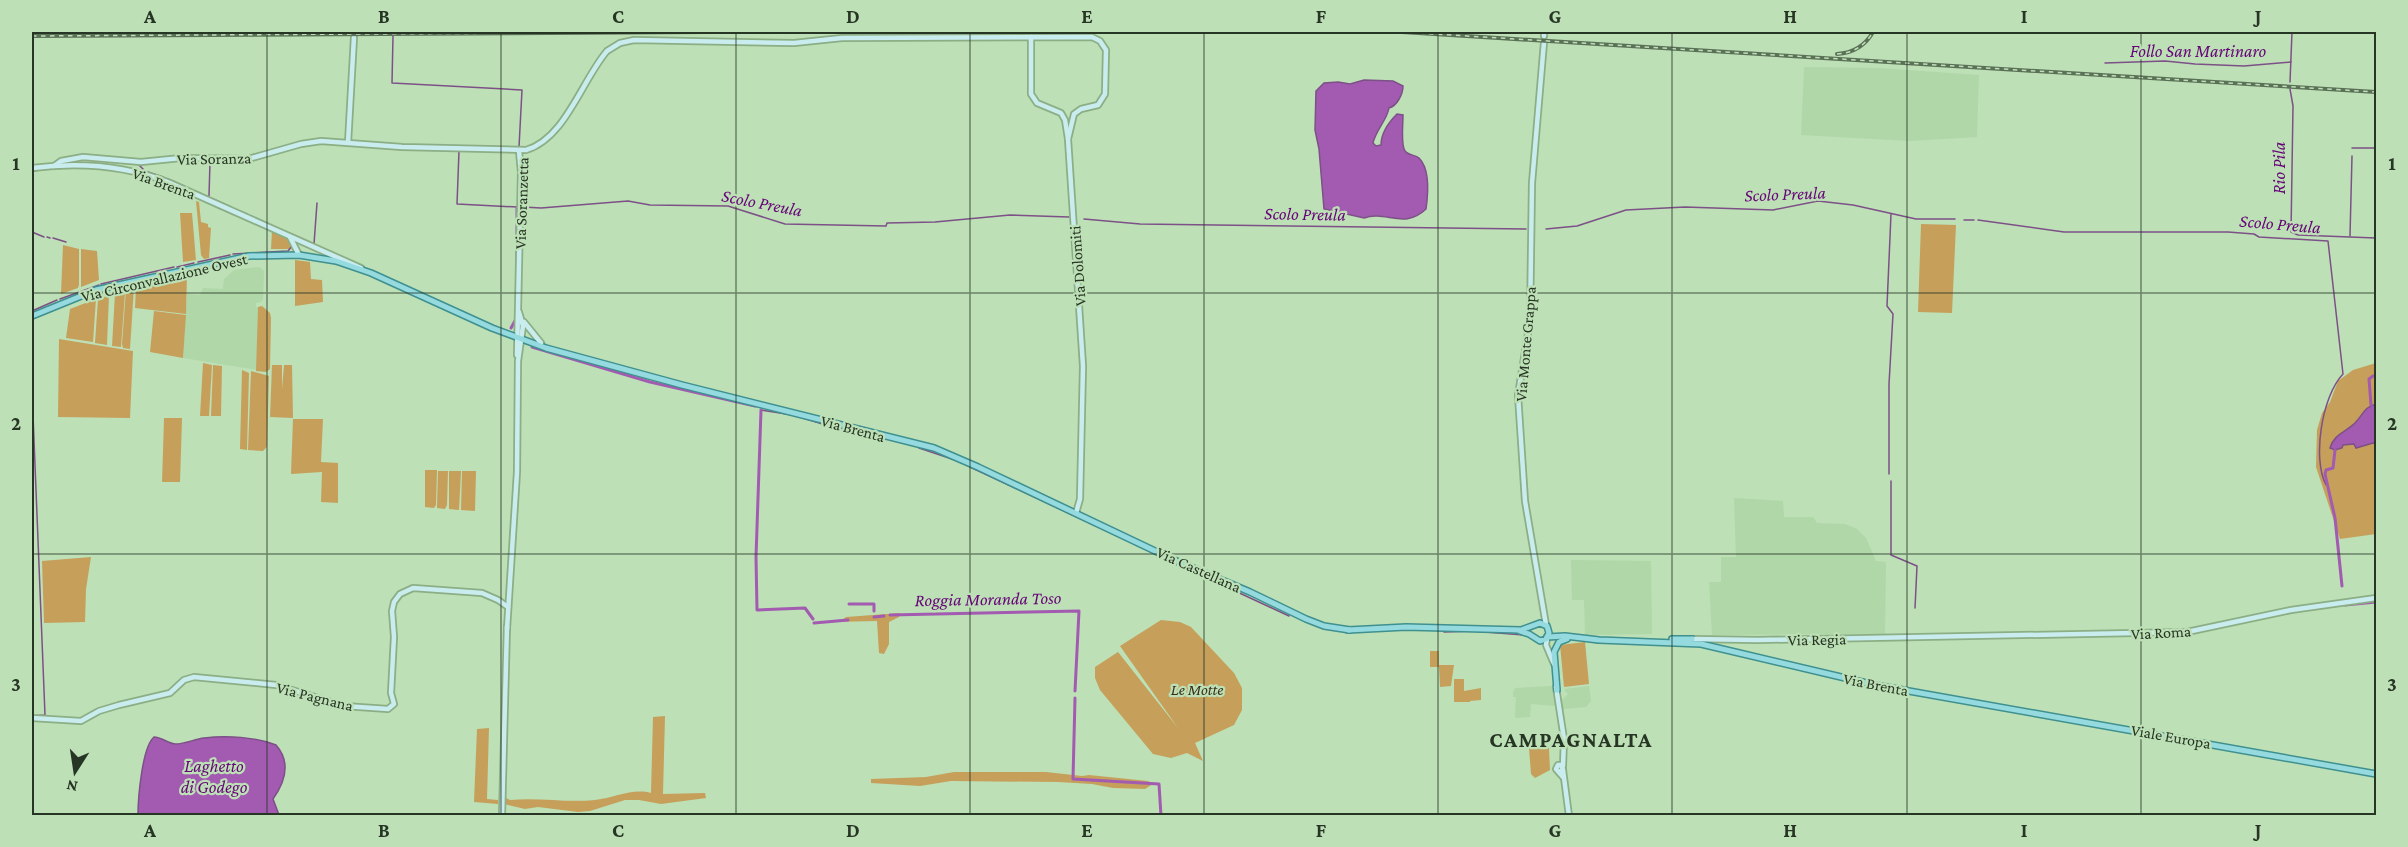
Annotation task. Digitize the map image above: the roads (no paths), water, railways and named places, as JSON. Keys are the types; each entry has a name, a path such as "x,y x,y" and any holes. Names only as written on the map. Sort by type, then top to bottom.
{"main road":[{"path":"348,143 354,37"},
{"path":"1031,37 1089,37 1102,43 1107,54 1106,94 1100,103 1074,114 1068,139"},
{"name":"Via Soranzetta","path":"519,337 517,326 521,172 519,151 536,147 548,139 608,51 620,43 634,40 794,43 842,38 1031,37"},
{"name":"Via Dolomiti","path":"1031,37 1030,90 1034,100 1056,109 1062,115 1068,139 1083,366 1080,499 1076,513"},
{"name":"Via Monte Grappa","path":"1544,37 1532,183 1529,327 1518,392 1525,501 1547,627"},
{"name":"Via Soranza","path":"54,166 61,161 83,157 141,162 181,158 248,159 306,142 519,151"},
{"name":"Via Brenta","path":"32,168 96,165 144,174 170,183 530,342 682,385 934,448 1118,532"},
{"path":"288,235 299,255"},
{"path":"299,255 302,249 300,240"},
{"path":"281,254 292,251 295,245"},
{"name":"Via Circonvallazione Ovest","path":"32,316 101,288 249,256 299,255 336,261 371,273"},
{"name":"Via Soranzetta","path":"519,312 522,320 519,337"},
{"name":"Via Brenta","path":"473,318 492,328 578,356"},
{"path":"522,320 544,344"},
{"path":"508,332 517,326"},
{"path":"518,361 521,348 519,337"},
{"path":"502,816 508,603 517,472 519,337"},
{"path":"521,348 530,342"},
{"name":"Via Castellana","path":"1118,532 1324,626 1350,630"},
{"name":"Via Pagnana","path":"32,718 81,721 113,706 168,694 187,679 200,677 227,679 246,684 279,685 344,706 388,709 394,704 391,693 394,637 392,611 394,602 400,594 411,589 425,589 482,594 508,603"},
{"name":"Via Roma","path":"1942,636 2187,632 2291,610 2376,598"},
{"path":"507,629 510,614 508,603"},
{"name":"Via Castellana","path":"1280,607 1304,622 1321,628 1350,630 1413,627 1516,630"},
{"path":"1532,636 1544,608"},
{"path":"1304,622 1324,626"},
{"path":"1516,630 1535,625"},
{"name":"Via Brenta","path":"1535,625 1547,627 1570,637"},
{"path":"1547,627 1547,646 1553,662 1564,747 1560,769 1566,782 1569,816"},
{"path":"1516,630 1532,636 1547,646"},
{"name":"Via Regia","path":"1692,639 1942,636"},
{"name":"Via Brenta","path":"1547,638 1570,637 1681,643 1749,650 1758,657 1788,665 1875,685 1965,700"},
{"path":"1540,641 1547,638"},
{"path":"1557,690 1556,646 1562,640 1582,638"},
{"path":"1645,641 1692,639"},
{"path":"1739,646 1745,639 1749,650"},
{"path":"1734,640 1739,646 1775,663"},
{"path":"1749,650 1758,640"},
{"name":"Via Brenta","path":"1681,643 1788,665"},
{"path":"1701,647 1749,650"},
{"name":"Viale Europa","path":"1965,700 2376,774"}],"water":[{"path":"1364,80 1393,81 1403,86 1399,99 1389,108 1373,143 1376,146 1381,145 1382,136 1388,124 1397,114 1403,115 1404,149 1423,163 1427,182 1426,209 1410,218 1372,216 1364,218 1324,209 1319,149 1315,130 1316,91 1324,83 1350,84"},
{"path":"2376,404 2376,444 2356,448 2354,444 2343,445 2342,448 2335,450 2330,448 2337,436 2355,423 2366,409"},
{"name":"Laghetto di Godego","path":"154,737 176,744 204,738 231,737 250,738 276,745 284,758 285,765 281,786 273,799 279,815 138,815 146,751"}],"waterway":[{"name":"Rio Pila","path":"2290,82 2292,32"},
{"path":"393,36 392,83 522,90 519,147"},
{"name":"Follo San Martinaro","path":"2105,63 2165,61 2244,66 2291,62"},
{"name":"Rio Pila","path":"2290,89 2293,106 2291,232 2298,235 2376,238"},
{"path":"288,150 299,147"},
{"path":"2352,148 2376,148"},
{"path":"459,151 457,204 517,207"},
{"path":"236,161 250,161 279,153"},
{"path":"2350,236 2352,156"},
{"path":"202,161 233,161"},
{"path":"128,163 165,162"},
{"path":"209,196 210,162"},
{"path":"139,165 145,171 163,177"},
{"path":"32,171 40,170"},
{"path":"141,176 149,178"},
{"path":"152,179 161,182"},
{"path":"168,179 231,207"},
{"path":"172,186 186,193"},
{"name":"Scolo Preula","path":"523,207 541,208 628,201 650,205 728,206 785,224 886,226 887,223 935,222 1010,215 1069,217"},
{"name":"Scolo Preula","path":"1546,229 1577,226 1626,210 1685,207 1773,210 1818,201 1853,205 1916,219 1955,219"},
{"path":"289,233 314,244 317,203"},
{"path":"213,205 221,209"},
{"name":"Roggia Moranda Toso","path":"517,207 517,267"},
{"path":"234,209 247,214"},
{"path":"235,214 251,221"},
{"path":"1889,474 1889,384 1893,314 1887,306 1891,214"},
{"path":"251,216 269,224"},
{"name":"Scolo Preula","path":"1084,219 1140,224 1526,229"},
{"name":"Scolo Preula","path":"1964,220 1974,220"},
{"name":"Scolo Preula","path":"1978,220 2064,232 2228,232 2254,234 2259,237 2328,241 2343,374 2330,397 2321,428 2320,459 2326,485"},
{"path":"258,225 271,230"},
{"path":"32,232 44,237"},
{"path":"53,238 66,242"},
{"path":"233,254 288,251 292,246"},
{"path":"198,262 230,255"},
{"path":"177,267 194,263"},
{"path":"101,284 174,267"},
{"path":"60,299 99,285"},
{"path":"32,311 57,300"},
{"name":"Roggia Moranda Toso","path":"511,328 516,319"},
{"name":"Roggia Moranda Toso","path":"532,347 650,382 755,406"},
{"path":"2371,405 2369,379 2376,376"},
{"path":"32,390 45,715 32,716"},
{"path":"761,410 793,415 852,433"},
{"name":"Roggia Moranda Toso","path":"761,410 756,557 757,610 805,608 813,619"},
{"path":"919,448 952,459"},
{"path":"2335,450 2333,468 2326,470 2325,474 2335,518 2342,586"},
{"path":"970,467 1096,526"},
{"path":"1891,481 1891,555 1917,566 1915,608"},
{"path":"1134,544 1289,616"},
{"path":"2345,605 2376,602"},
{"name":"Roggia Moranda Toso","path":"849,604 874,604 874,611"},
{"name":"Roggia Moranda Toso","path":"890,615 1079,611 1075,691"},
{"name":"Roggia Moranda Toso","path":"874,617 884,616"},
{"name":"Roggia Moranda Toso","path":"814,623 848,620"},
{"path":"1444,632 1472,631 1524,635"},
{"path":"1593,642 1599,643"},
{"name":"Roggia Moranda Toso","path":"1075,698 1073,779 1159,784 1161,816"}],"railway":[{"path":"32,36 706,32"},
{"path":"1402,32 2376,92"},
{"path":"1837,54 1858,48 1873,32"}],"district":[{"name":"CAMPAGNALTA","path":"1571,739"}],"park label":[{"name":"Le Motte","path":"1197,689"}]}
